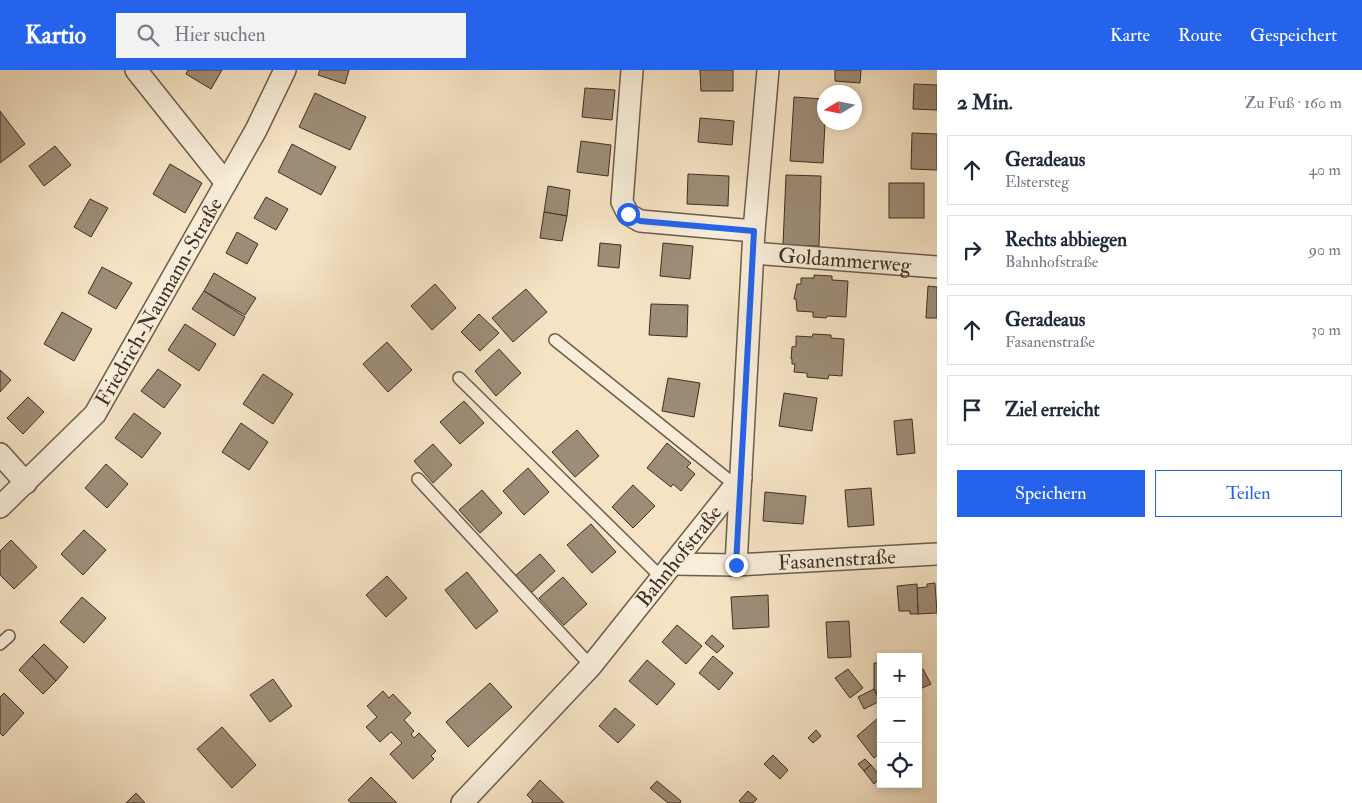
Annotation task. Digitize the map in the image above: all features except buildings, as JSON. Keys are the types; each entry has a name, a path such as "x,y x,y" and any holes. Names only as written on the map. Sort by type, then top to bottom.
{"street":[{"path":"136,70 226,183"},
{"name":"Friedrich-Naumann-Straße","path":"0,507 95,414 256,130 285,70"},
{"path":"632,70 622,202 628,214 640,221 754,231"},
{"path":"736,565 738,481 754,231 768,70"},
{"name":"Goldammerweg","path":"753,254 937,267"},
{"path":"0,454 26,483"},
{"name":"Bahnhofstraße","path":"462,803 590,666 738,481"},
{"name":"Fasanenstraße","path":"666,570 937,554"}],"lane":[{"path":"555,340 738,481"},
{"path":"459,378 666,570"},
{"path":"418,479 590,666"},
{"path":"0,644 9,636"}],"route":[{"path":"628,214 640,221 754,231 736,565"}]}
